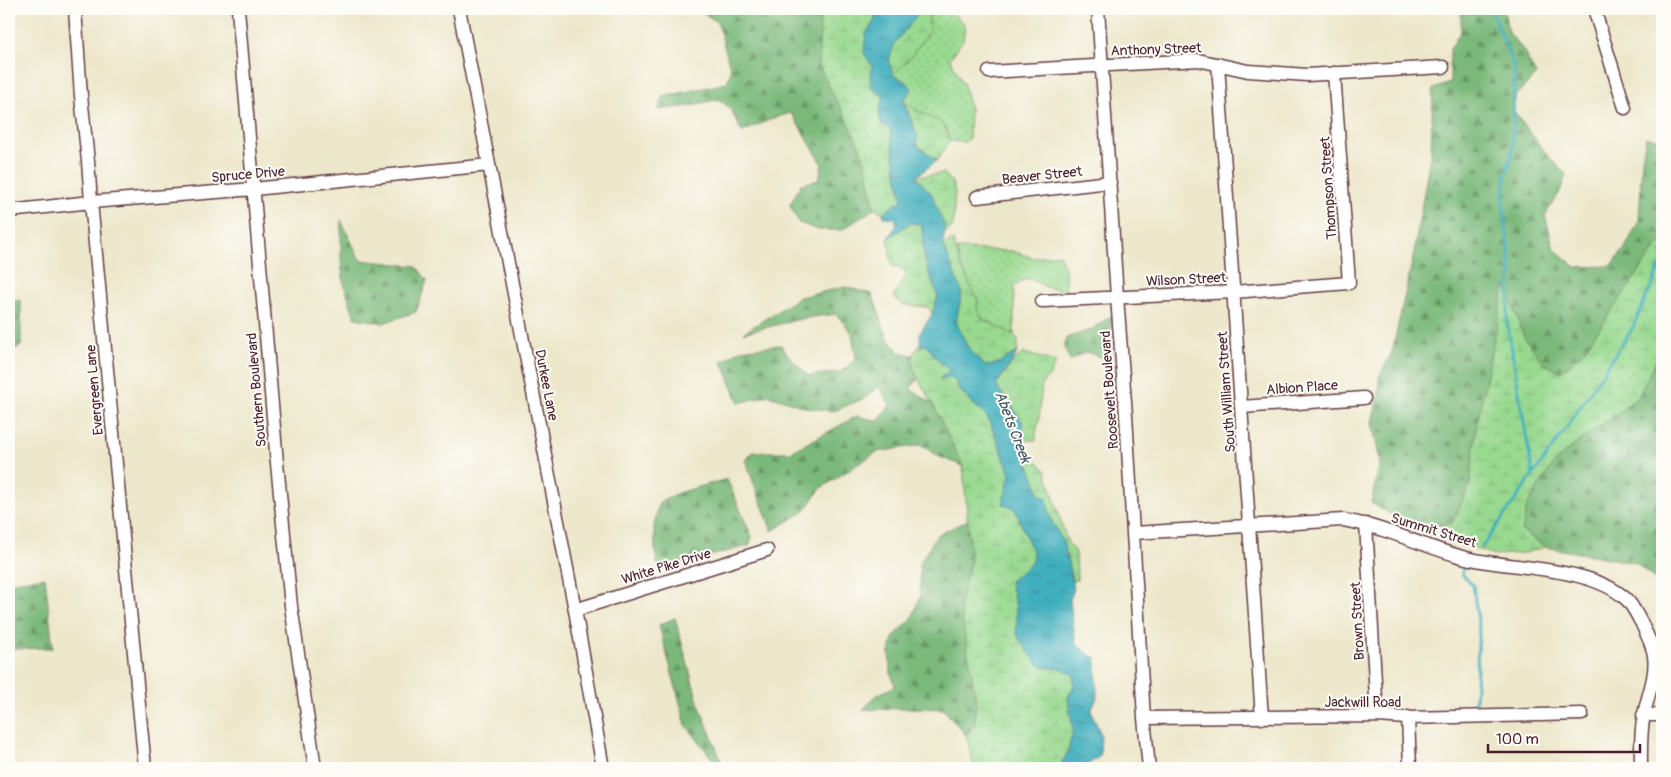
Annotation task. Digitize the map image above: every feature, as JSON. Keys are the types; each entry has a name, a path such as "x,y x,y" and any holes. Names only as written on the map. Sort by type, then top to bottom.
{"street":[{"name":"Evergreen Lane","path":"75,9 81,96 145,768"},
{"name":"Southern Boulevard","path":"238,9 290,596 315,768"},
{"name":"Durkee Lane","path":"459,9 575,610 603,768"},
{"name":"Roosevelt Boulevard","path":"1098,9 1134,533 1144,718 1149,768"},
{"path":"1594,9 1625,108"},
{"name":"Anthony Street","path":"989,72 1198,60 1248,71 1308,75 1443,67"},
{"name":"South William Street","path":"1218,64 1262,718"},
{"name":"Thompson Street","path":"1331,284 1349,283 1334,73"},
{"name":"Spruce Drive","path":"9,211 489,165"},
{"name":"Beaver Street","path":"977,197 1110,182"},
{"name":"Wilson Street","path":"1042,301 1233,292 1331,284"},
{"name":"Albion Place","path":"1242,407 1364,398"},
{"name":"Summit Street","path":"1134,533 1343,520 1366,524 1466,558 1578,576 1614,591 1627,600 1636,613 1647,635 1654,656 1653,678 1644,716 1640,747 1641,768"},
{"name":"Brown Street","path":"1366,524 1377,716"},
{"name":"White Pike Drive","path":"575,610 766,550"},
{"name":"Jackwill Road","path":"1144,718 1377,716 1408,718 1582,714"},
{"path":"1644,716 1662,715"},
{"path":"1408,718 1410,768"}],"green space":[{"path":"706,9 822,9 819,65 864,157 875,208 842,230 818,230 799,223 790,205 801,184 819,180 822,163 791,113 742,132 730,108 718,99 690,106 659,110 662,97 727,83 731,71 718,23 705,14"},
{"path":"822,9 875,9 875,20 866,34 872,66 870,77 884,97 879,111 890,127 902,200 883,213 875,208 864,157 819,65"},
{"path":"889,9 928,9 930,30 910,58 893,75 888,61"},
{"path":"920,9 948,9 965,25 963,40 950,59 964,85 970,109 969,139 965,142 950,141 945,127 938,121 919,112 903,101 907,82 893,75"},
{"path":"1461,9 1504,9 1508,32 1523,50 1536,75 1516,95 1513,110 1549,157 1566,174 1560,192 1545,215 1554,249 1576,267 1611,266 1624,250 1639,221 1642,160 1646,137 1662,141 1662,239 1583,352 1561,372 1544,364 1524,337 1505,286 1476,430 1470,484 1452,524 1411,526 1371,503 1380,462 1372,422 1379,394 1379,377 1392,352 1413,258 1431,150 1433,89 1450,83 1450,49 1461,31"},
{"path":"903,101 945,127 950,141 937,160 917,145 916,131"},
{"path":"944,173 952,182 955,192 953,226 944,235 945,228 915,177"},
{"path":"341,220 360,260 416,266 427,280 416,312 383,323 355,318 344,284 341,262"},
{"path":"911,223 921,223 925,260 938,296 932,314 928,307 903,305 893,296 907,273 899,267 892,266 888,238"},
{"path":"1662,239 1662,348 1638,397 1564,453 1551,467 1527,505 1522,531 1545,547 1525,553 1494,555 1459,543 1440,525 1452,524 1470,484 1476,430 1505,285 1524,337 1544,364 1561,372 1583,352"},
{"path":"953,241 960,264 978,301 977,310 983,319 1014,335 1018,340 1018,352 994,365 985,366 968,348 956,322 962,292 943,245"},
{"path":"957,249 1012,251 1033,258 1059,254 1065,268 1066,291 1049,288 1027,278 1014,287 1014,335 983,319 977,310 978,301 960,264"},
{"path":"845,287 872,294 888,338 899,352 913,355 913,365 918,379 910,389 933,404 963,466 940,457 921,445 877,452 821,488 805,511 772,531 745,460 753,452 791,452 857,416 879,421 890,405 879,387 863,399 834,411 808,408 769,395 739,403 722,362 740,350 781,345 791,359 809,376 841,372 856,359 852,333 836,314 805,318 743,333 800,297"},
{"path":"21,300 21,346 9,352 9,302"},
{"path":"1112,315 1111,361 1086,352 1070,361 1064,347 1066,338 1091,330"},
{"path":"920,345 927,345 937,359 950,371 940,378 953,378 963,394 988,418 1010,474 1003,504 1015,509 1033,553 1031,564 1010,581 1016,607 1017,635 1046,668 1061,668 1074,675 1074,685 1068,699 1073,729 1068,752 1062,762 1062,768 974,768 966,735 975,725 976,698 960,607 971,561 963,466 933,404 918,379 913,365 913,355"},
{"path":"1662,348 1662,585 1636,563 1545,547 1522,531 1527,505 1551,467 1564,453 1638,397"},
{"path":"1024,353 1056,362 1049,377 1042,384 1036,440 1025,440 1022,421 996,385 1014,360"},
{"path":"1028,462 1038,462 1046,471 1065,535 1069,545 1076,553 1077,580 1072,581 1063,541 1053,524 1047,498 1040,495"},
{"path":"727,479 752,537 749,546 658,569 654,526 659,502 678,493"},
{"path":"968,520 971,561 964,585 976,698 975,725 966,735 943,709 863,710 875,696 895,686 891,674 889,652 894,636 912,619 920,597 920,563 937,535"},
{"path":"45,577 53,648 9,649 9,583"},
{"path":"675,618 698,702 724,768 715,768 714,761 686,725 659,625"}],"water":[{"name":"Abets Creek","path":"875,9 920,9 919,13 894,44 889,61 893,75 907,82 912,89 903,101 917,134 917,145 937,160 916,177 931,193 945,228 943,245 962,292 956,322 968,348 985,366 994,365 1018,352 996,385 1022,421 1028,462 1040,495 1047,498 1053,524 1063,541 1074,589 1070,600 1076,644 1091,656 1096,657 1097,698 1091,711 1101,734 1100,756 1083,768 1062,768 1062,762 1068,752 1073,730 1068,699 1074,685 1074,675 1061,668 1046,668 1038,665 1017,635 1016,607 1010,581 1031,564 1033,553 1015,509 1003,504 1010,474 1002,452 988,418 963,394 953,378 939,379 950,371 937,359 927,345 920,345 920,333 932,314 938,296 924,255 921,224 911,223 888,238 897,225 895,218 884,217 883,213 902,200 890,128 881,124 879,111 884,97 872,88 870,77 872,66 864,53 866,34 875,20"}],"waterway":[{"path":"1491,9 1514,67 1513,149 1506,174 1503,202 1511,270 1507,322 1533,475"},
{"path":"1482,547 1565,430 1632,329 1662,262"},
{"path":"1463,565 1462,574 1473,585 1479,629 1475,703 1466,709"}]}
